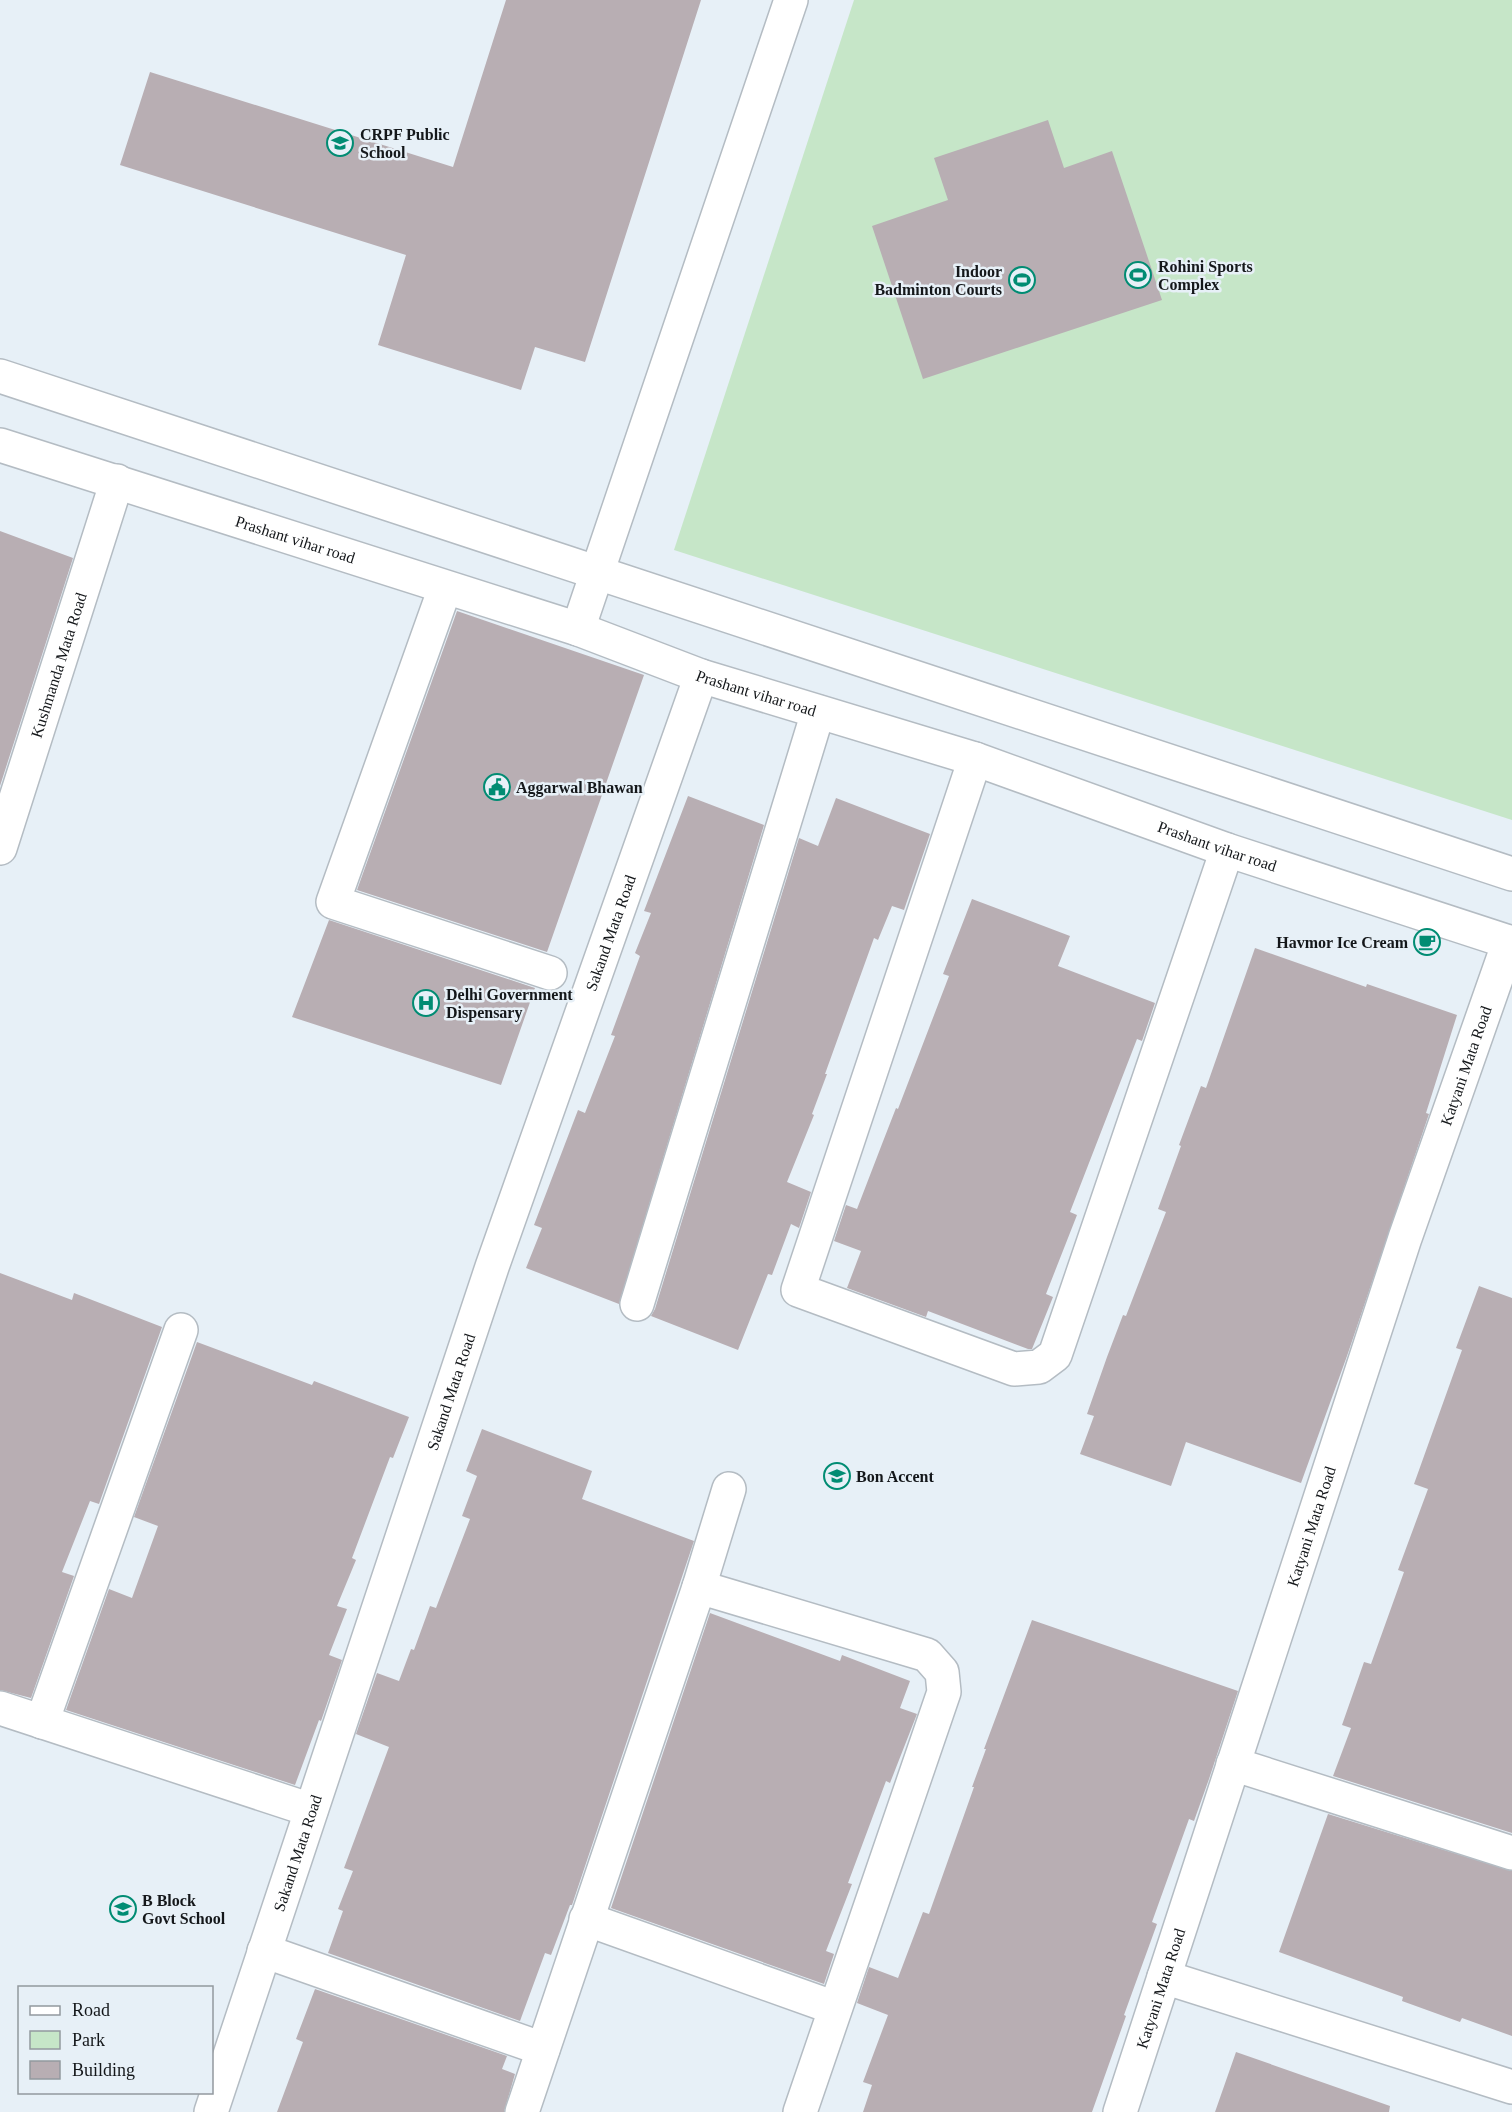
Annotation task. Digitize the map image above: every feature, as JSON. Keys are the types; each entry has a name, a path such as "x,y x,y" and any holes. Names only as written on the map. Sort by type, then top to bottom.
{"street":[{"path":"578,629 791,0"},
{"path":"0,376 1512,874"},
{"name":"Prashant vihar road","path":"0,445 578,629 700,676 975,759 1227,850 1511,943"},
{"name":"Kushmanda Mata Road","path":"0,848 117,481"},
{"path":"445,588 333,902 550,973"},
{"name":"Sakand Mata Road","path":"211,2112 492,1267 700,676"},
{"path":"638,1304 818,712"},
{"path":"975,759 798,1290 1014,1369 1039,1367 1055,1355 1227,850"},
{"name":"Katyani Mata Road","path":"1120,2112 1405,1238 1511,943"},
{"path":"42,1722 181,1330"},
{"path":"522,2112 699,1587 729,1489"},
{"path":"699,1587 927,1655 942,1672 944,1692 800,2112"},
{"path":"0,1708 311,1810"},
{"path":"1233,1764 1512,1852"},
{"path":"586,1920 836,2008"},
{"path":"264,1951 543,2049"},
{"path":"1164,1977 1512,2087"}],"green space":[{"name":"Rohini Sports Complex","path":"854,0 1512,0 1512,820 674,550"}],"building":[{"path":"506,0 701,0 585,362 535,347 521,390 378,345 406,255 120,165 150,72 453,167"},
{"name":"Indoor Badminton Courts","path":"1048,120 1064,168 1112,151 1162,300 923,379 872,226 948,200 934,158"},
{"path":"0,531 73,558 0,786"},
{"name":"Aggarwal Bhawan","path":"457,611 644,675 547,952 357,890"},
{"path":"688,796 764,825 619,1304 526,1268 542,1228 534,1225 578,1110 585,1113 615,1036 611,1035 640,956 635,953 651,913 644,911"},
{"path":"836,798 930,834 904,910 892,906 878,940 874,938 825,1074 827,1074 812,1114 814,1115 787,1182 811,1192 799,1228 791,1224 772,1275 768,1274 738,1350 651,1316 799,838 818,846"},
{"path":"972,899 1070,936 1058,966 1155,1003 1142,1041 1137,1039 1070,1212 1077,1215 1046,1294 1053,1297 1032,1349 928,1311 926,1317 847,1288 861,1251 834,1241 846,1205 857,1209 896,1108 898,1109 949,976 943,974"},
{"path":"329,920 535,988 501,1085 292,1017"},
{"path":"1255,948 1366,987 1367,984 1457,1015 1426,1113 1429,1114 1347,1356 1301,1483 1186,1442 1171,1486 1080,1454 1094,1416 1087,1414 1107,1357 1123,1315 1126,1316 1166,1212 1158,1209 1181,1146 1179,1145 1201,1086 1206,1088"},
{"path":"0,1273 72,1300 74,1293 162,1327 99,1504 90,1501 62,1572 74,1576 31,1698 0,1690"},
{"path":"1479,1286 1512,1298 1512,1833 1333,1776 1351,1728 1342,1725 1364,1662 1371,1664 1404,1572 1398,1570 1428,1489 1414,1484 1462,1350 1456,1348"},
{"path":"197,1342 312,1385 314,1381 409,1417 393,1458 390,1457 352,1558 356,1560 337,1606 347,1609 329,1655 342,1660 321,1721 319,1720 295,1785 66,1710 109,1589 132,1598 158,1526 134,1517"},
{"path":"482,1429 592,1471 582,1499 694,1541 572,1905 570,1905 551,1955 545,1953 520,2021 328,1953 343,1911 338,1909 353,1871 344,1868 389,1747 356,1734 377,1673 399,1681 411,1649 414,1650 430,1606 436,1608 470,1519 462,1516 477,1476 466,1471"},
{"path":"710,1613 840,1661 842,1655 910,1681 900,1708 917,1714 890,1783 886,1781 848,1883 852,1884 826,1951 834,1954 824,1984 611,1908"},
{"path":"1032,1620 1238,1691 1209,1779 1194,1821 1189,1819 1152,1922 1157,1924 1092,2112 863,2112 872,2085 863,2082 888,2015 857,2003 869,1967 898,1978 923,1912 929,1914 974,1787 972,1787 986,1749 984,1749"},
{"path":"1328,1814 1512,1871 1512,2036 1462,2018 1460,2022 1402,2001 1403,1997 1279,1952"},
{"path":"315,1989 507,2056 502,2069 515,2074 504,2112 277,2112 303,2042 296,2039"},
{"path":"1236,2052 1390,2106 1389,2112 1215,2112"}],"place":[{"name":"CRPF Public School","path":"340,143"},
{"name":"Rohini Sports Complex","path":"1138,275"},
{"name":"Indoor Badminton Courts","path":"1022,280"},
{"name":"Aggarwal Bhawan","path":"497,787"},
{"name":"Havmor Ice Cream","path":"1427,942"},
{"name":"Delhi Government Dispensary","path":"426,1003"},
{"name":"Bon Accent","path":"837,1476"},
{"name":"B Block Govt School","path":"123,1909"}]}
